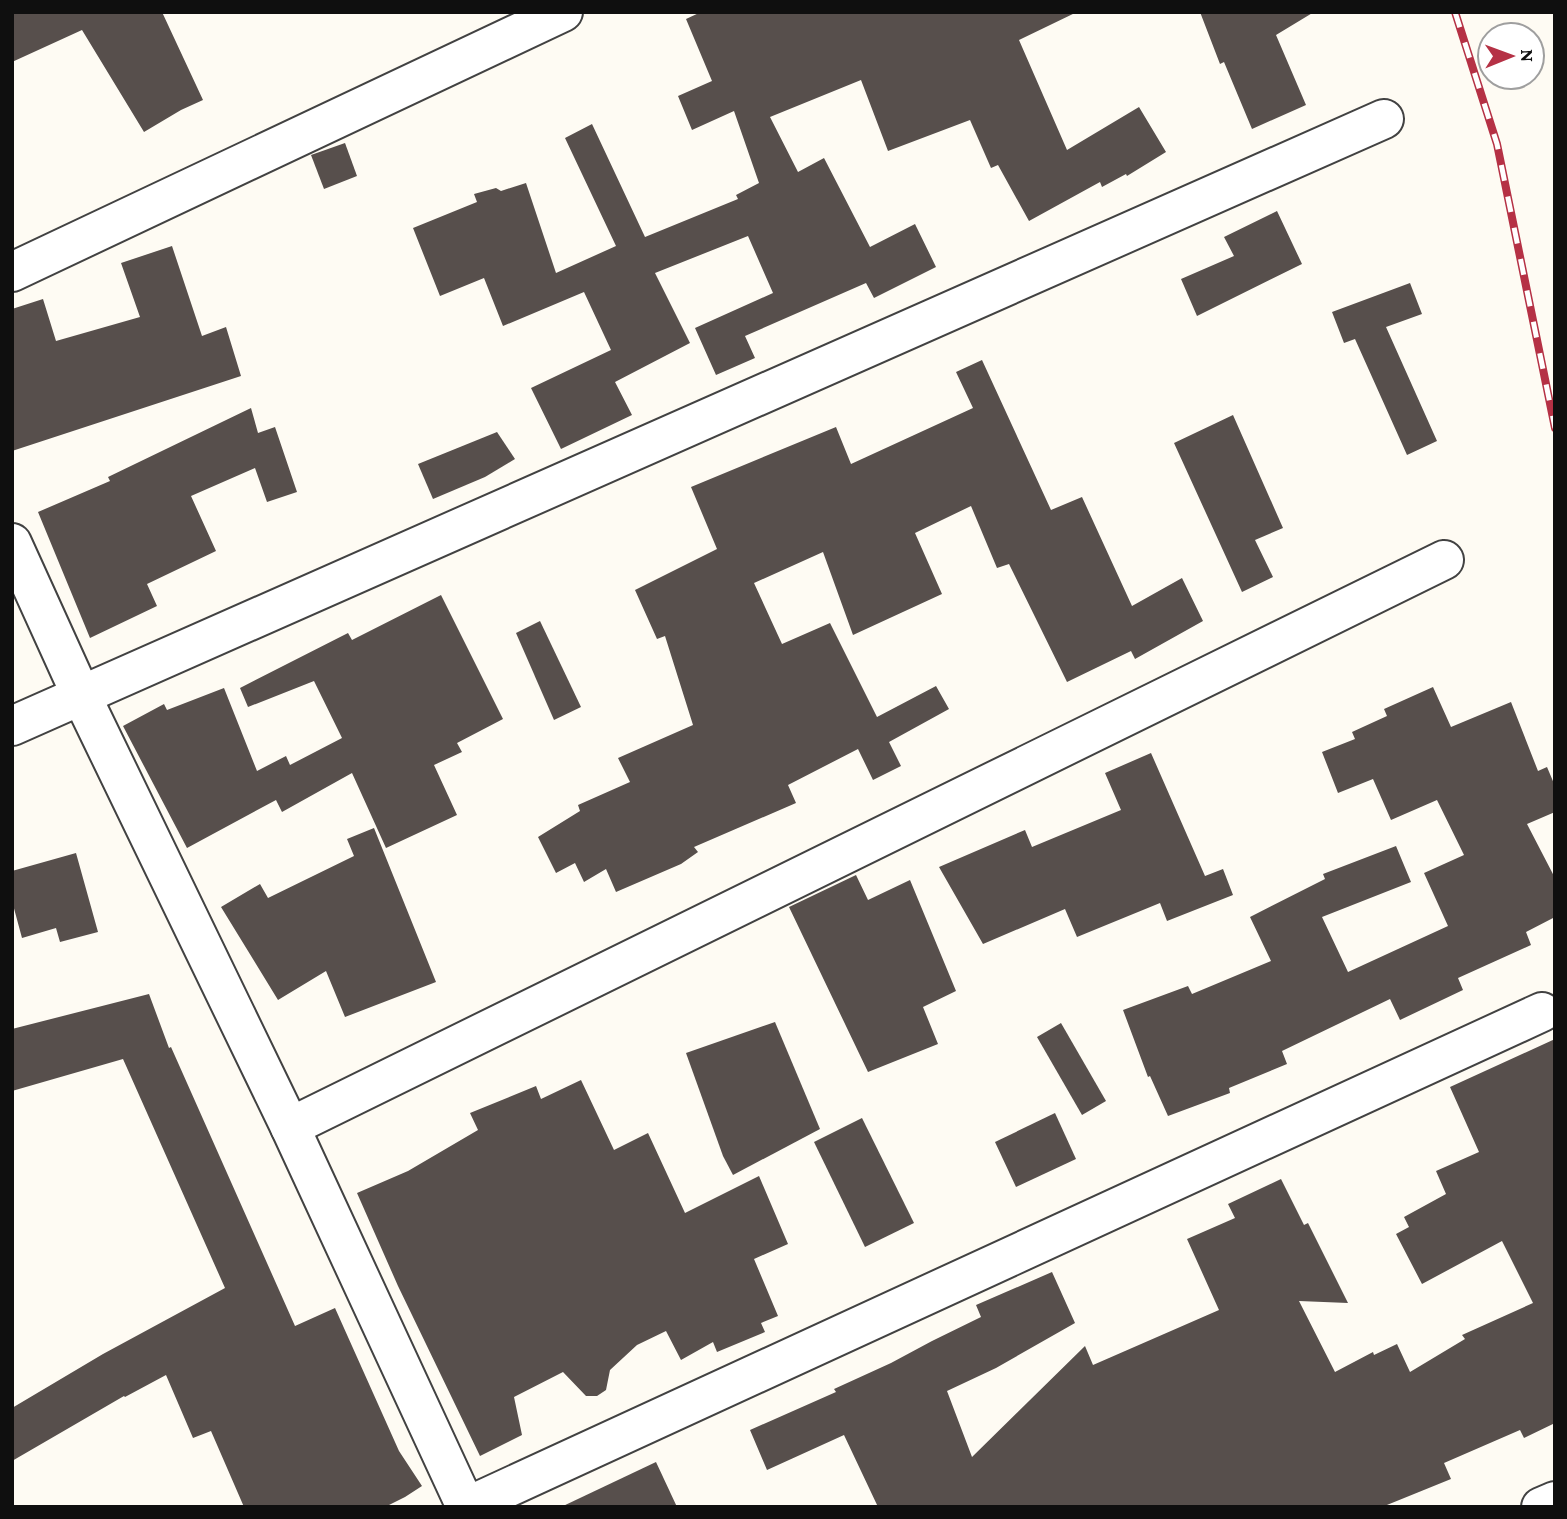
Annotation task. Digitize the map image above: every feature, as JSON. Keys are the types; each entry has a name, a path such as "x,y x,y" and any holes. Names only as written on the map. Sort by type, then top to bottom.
{"street":[{"path":"12,272 563,12"},
{"path":"12,726 1384,119"},
{"path":"12,543 81,695 290,1127 466,1507 1542,1012"},
{"path":"290,1127 1444,560"},
{"path":"1541,1507 1555,1501"}],"building":[{"path":"12,12 162,12 203,100 144,132 82,30 12,62"},
{"path":"701,12 1077,12 1019,40 1067,150 1139,107 1166,152 1127,176 1126,174 1102,187 1100,182 1029,221 998,165 991,168 970,120 888,151 861,80 770,117 798,172 824,158 870,247 915,224 936,267 874,298 866,283 745,336 755,358 716,375 695,328 773,293 748,236 655,273 690,343 615,382 632,415 561,449 531,388 611,350 584,292 503,326 484,278 440,296 413,228 477,202 474,194 496,188 501,191 526,183 556,273 616,246 565,138 592,124 645,237 738,199 736,195 759,183 734,111 692,130 678,96 712,81 686,19"},
{"path":"1200,12 1314,12 1276,35 1306,105 1252,129 1224,62 1220,64"},
{"path":"345,143 357,176 324,189 311,155"},
{"path":"1277,211 1302,264 1197,316 1181,279 1234,256 1224,237"},
{"path":"172,246 202,336 226,327 241,376 12,451 12,309 43,299 56,341 140,317 121,263"},
{"path":"1410,283 1422,314 1386,327 1437,441 1407,455 1355,339 1344,343 1332,312"},
{"path":"982,360 1051,510 1082,497 1132,606 1182,578 1203,621 1135,659 1131,651 1067,682 1009,564 997,568 971,506 915,533 942,594 853,635 823,552 754,583 782,644 830,623 877,717 936,686 949,709 889,742 901,766 873,780 858,749 788,785 796,803 694,847 698,852 681,864 616,892 606,869 584,882 575,863 556,873 538,837 580,811 578,805 630,782 618,758 693,725 665,636 657,639 635,590 717,549 691,487 836,427 851,464 973,408 956,372"},
{"path":"251,408 258,433 275,427 297,492 267,502 255,468 191,496 216,551 147,584 157,606 90,638 38,512 110,481 108,477"},
{"path":"1233,415 1283,528 1255,540 1273,577 1242,592 1174,443"},
{"path":"497,432 515,459 485,477 433,499 418,464"},
{"path":"441,595 503,719 457,743 462,752 434,765 457,815 386,848 352,773 282,812 276,800 187,848 123,726 164,704 167,710 224,688 257,771 286,756 290,765 342,738 314,681 248,707 240,688 348,633 352,640"},
{"path":"540,621 581,707 554,720 516,633"},
{"path":"1433,687 1451,727 1511,702 1538,771 1547,767 1555,786 1555,812 1527,824 1555,878 1555,917 1526,932 1531,945 1458,978 1463,990 1400,1020 1390,999 1282,1051 1287,1064 1229,1088 1230,1093 1168,1116 1150,1076 1148,1077 1123,1010 1188,986 1192,994 1271,961 1250,917 1325,879 1323,874 1396,846 1411,882 1322,917 1348,972 1448,926 1424,873 1464,855 1437,800 1391,820 1373,779 1338,793 1322,752 1355,739 1352,732 1387,716 1384,709"},
{"path":"1151,753 1205,876 1223,869 1233,895 1167,921 1160,903 1077,937 1065,909 983,944 939,867 1025,830 1032,847 1121,810 1105,773"},
{"path":"374,828 436,982 345,1017 326,971 278,1000 221,907 260,884 268,898 354,856 347,839"},
{"path":"76,853 98,932 60,942 56,928 22,938 12,901 12,871"},
{"path":"856,875 868,900 910,880 956,991 923,1007 938,1044 868,1072 789,907"},
{"path":"149,994 169,1048 171,1047 295,1326 335,1308 399,1451 422,1486 385,1507 244,1507 211,1431 193,1438 166,1375 124,1396 12,1461 12,1408 103,1354 225,1288 123,1059 12,1091 12,1029"},
{"path":"775,1022 820,1129 733,1175 723,1156 686,1053"},
{"path":"1061,1023 1106,1101 1082,1115 1037,1037"},
{"path":"1555,1039 1555,1423 1524,1438 1520,1430 1444,1463 1451,1479 1382,1507 878,1507 844,1435 767,1470 750,1430 836,1392 834,1389 981,1317 976,1305 1052,1272 1075,1323 996,1368 947,1391 972,1457 1085,1346 1093,1365 1219,1310 1187,1239 1235,1218 1228,1204 1281,1179 1304,1225 1308,1223 1348,1303 1299,1301 1335,1372 1373,1352 1374,1355 1397,1344 1410,1372 1465,1339 1462,1335 1533,1303 1502,1241 1422,1284 1396,1234 1409,1227 1404,1217 1446,1194 1436,1171 1479,1152 1450,1087"},
{"path":"581,1080 614,1150 648,1133 685,1213 759,1176 788,1244 754,1259 778,1316 761,1323 765,1332 717,1352 713,1342 681,1360 666,1331 637,1345 610,1370 606,1390 597,1396 586,1396 563,1372 514,1397 522,1435 480,1456 398,1286 357,1193 408,1171 478,1130 470,1113 536,1086 541,1099"},
{"path":"1055,1113 1076,1159 1016,1187 995,1142"},
{"path":"862,1118 914,1223 865,1247 814,1142"},
{"path":"656,1462 677,1507 561,1507"}],"railway":[{"path":"1455,12 1497,144 1555,428"}]}
